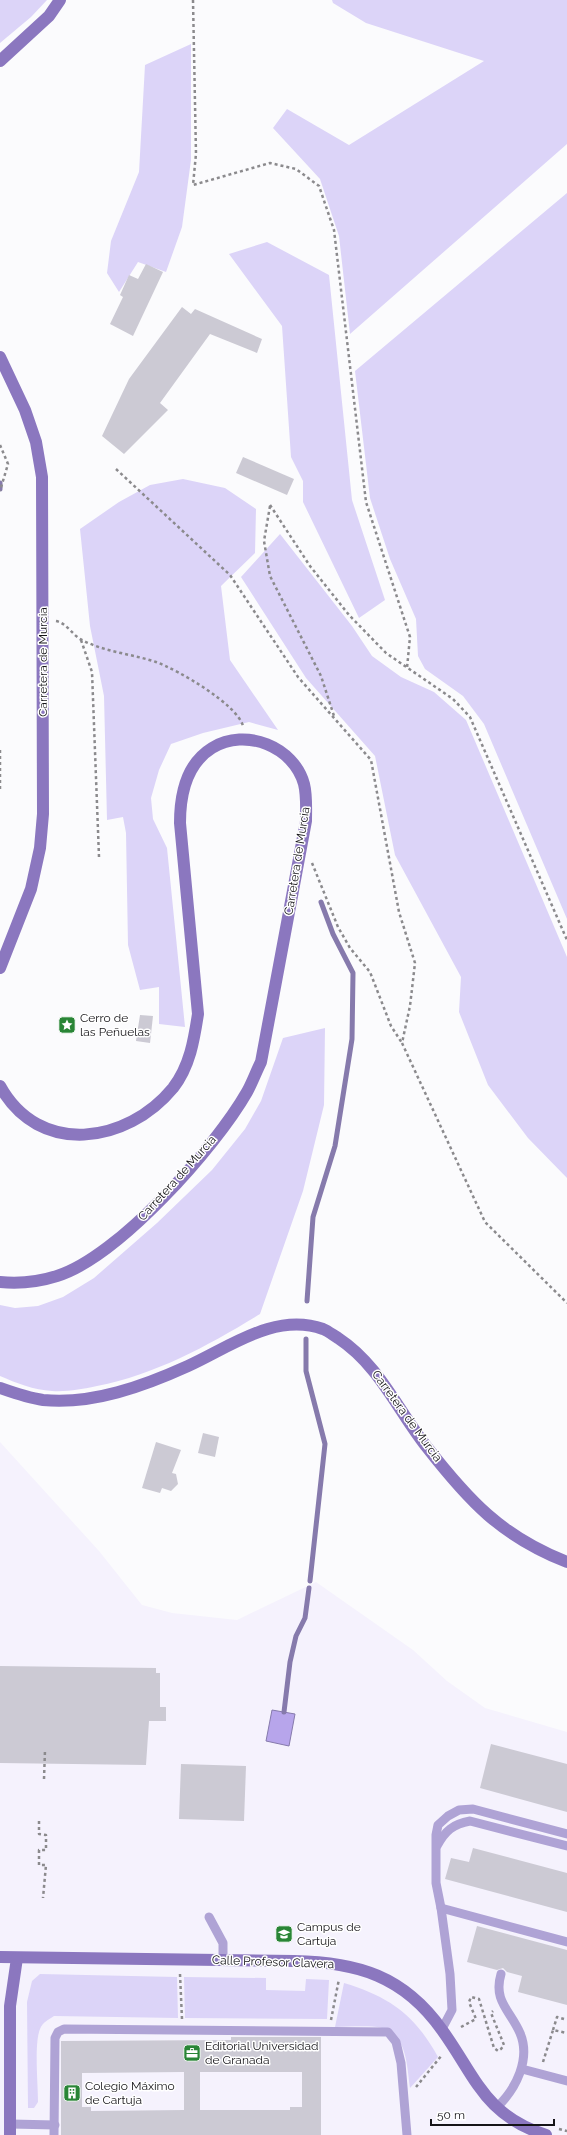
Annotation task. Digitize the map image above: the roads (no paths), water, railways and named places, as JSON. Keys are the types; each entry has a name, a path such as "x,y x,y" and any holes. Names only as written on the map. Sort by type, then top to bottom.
{"main road":[{"path":"0,61 49,16 60,0"},
{"name":"Carretera de Murcia","path":"0,357 25,410 36,442 42,477 43,619 43,814 40,848 31,889 0,968"},
{"name":"Carretera de Murcia","path":"0,1086 6,1097 19,1112 35,1123 67,1134 89,1135 108,1132 126,1125 144,1115 174,1087 193,1046 198,1014 180,803 183,787 190,772 207,752 223,743 247,740 271,745 291,761 299,771 307,800 302,841 261,1062 247,1092 213,1141 177,1182 139,1221 101,1254 58,1276 30,1283 0,1282"},
{"name":"Carretera de Murcia","path":"0,1388 18,1395 42,1400 91,1399 153,1380 188,1366 252,1334 275,1327 291,1324 325,1330 349,1345 373,1368 426,1445 472,1502 495,1523 520,1540 567,1562"},
{"name":"Calle Profesor Clavera","path":"0,1958 328,1962 354,1967 381,1977 422,2006 442,2029 475,2083 507,2118 549,2131"},
{"path":"10,2129 10,2006 18,1958"}],"lane":[{"path":"442,2029 452,2010 450,1974 436,1883 436,1835 438,1825 448,1816 459,1810 466,1810 487,1812 567,1834"},
{"path":"437,1846 449,1828 458,1823 470,1821 567,1846"},
{"path":"441,1908 567,1942"},
{"path":"209,1916 223,1944 224,1961"},
{"path":"497,2107 510,2095 522,2069 523,2042 502,2001 498,1986 501,1974"},
{"path":"54,2135 56,2038 58,2032 64,2029 388,2032 396,2042 405,2099 407,2135"},
{"path":"522,2069 567,2081"},
{"path":"10,2129 55,2124"}],"waterway":[{"path":"0,483 0,489"},
{"path":"307,1301 313,1217 335,1146 352,1039 353,973 333,934 321,902"},
{"path":"306,1339 306,1371 325,1444 310,1581"},
{"path":"284,1712 290,1662 296,1636 305,1618 309,1588"}],"place":[{"name":"Cerro de las Peñuelas","path":"67,1025"},
{"name":"Campus de Cartuja","path":"284,1934"},
{"name":"Editorial Universidad de Granada","path":"192,2053"},
{"name":"Colegio Máximo de Cartuja","path":"72,2093"}]}
